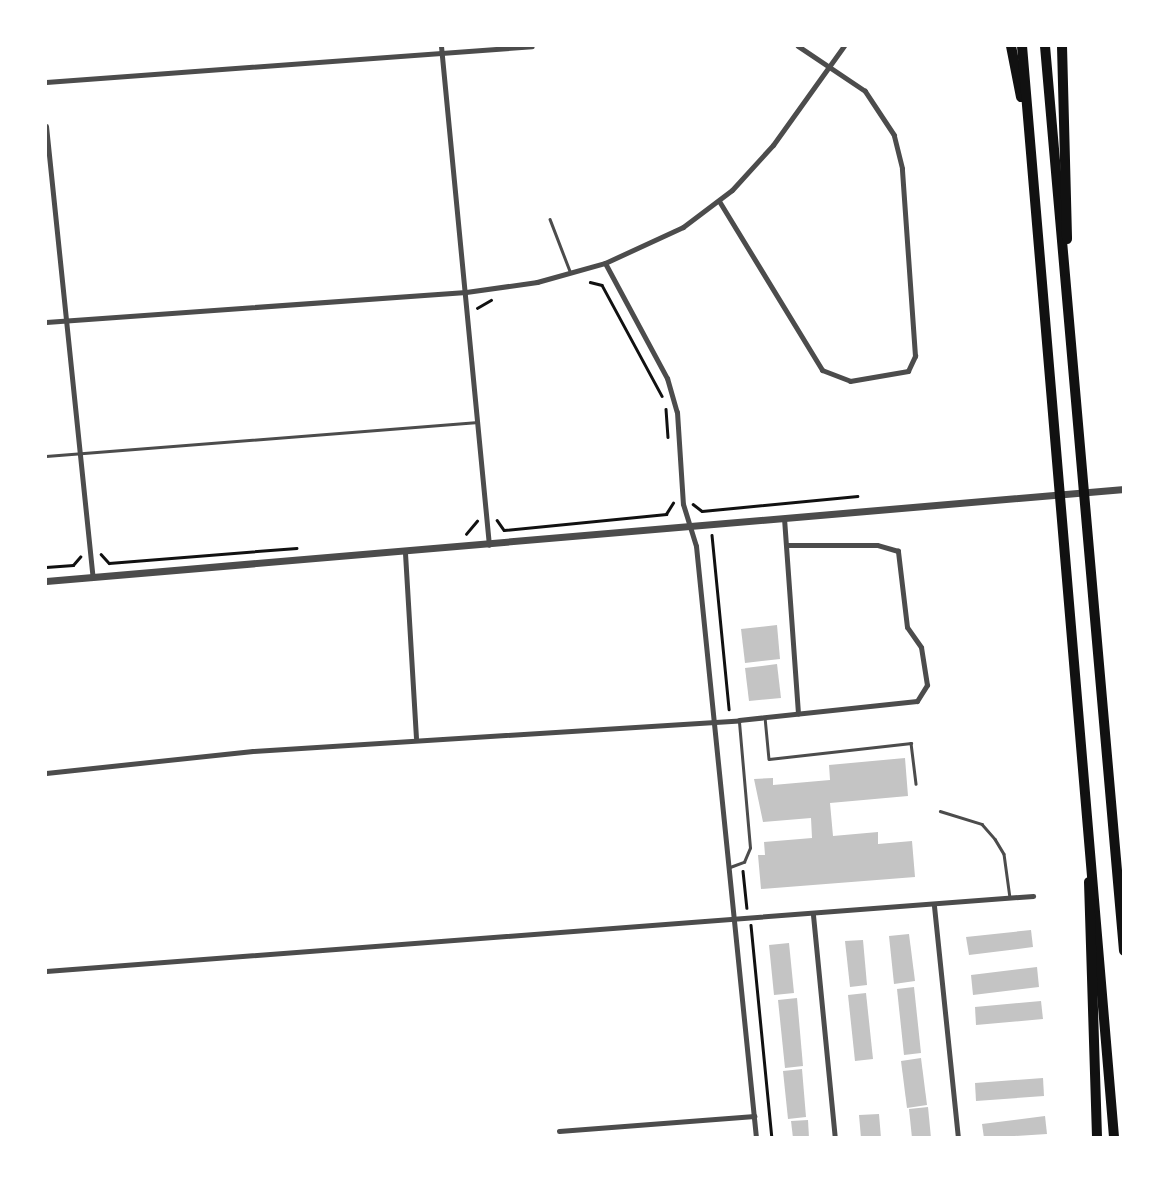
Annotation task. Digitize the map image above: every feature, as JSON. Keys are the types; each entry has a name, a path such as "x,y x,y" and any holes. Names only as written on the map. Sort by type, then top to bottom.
{"highway":[{"path":"1012,46 1031,145"},
{"path":"1022,46 1114,1138"},
{"path":"1045,46 1124,951"},
{"path":"1062,46 1069,181 1066,292"},
{"path":"1090,836 1088,927 1097,1138"}],"street":[{"path":"441,46 489,545"},
{"path":"46,82 532,46"},
{"path":"719,201 822,370 850,381 908,371 915,356 898,147 879,107 830,66 798,46"},
{"path":"46,322 466,292 572,274 605,263 659,240 719,201 773,145 844,46"},
{"path":"46,125 49,186 68,320 93,578"},
{"path":"605,263 673,392 683,504 691,526 714,719 756,1138"},
{"path":"46,581 405,553 1124,489"},
{"path":"784,518 798,714"},
{"path":"46,773 416,738 714,719 739,720 917,701 927,685 921,647 907,627 898,551 877,545 787,545"},
{"path":"405,553 416,738"},
{"path":"46,971 548,931 735,921 934,906 1033,896"},
{"path":"934,906 958,1138"},
{"path":"813,915 835,1138"},
{"path":"559,1130 754,1116"}],"lane":[{"path":"550,219 572,274"},
{"path":"46,456 477,422"},
{"path":"765,717 769,759 911,743 916,784"},
{"path":"730,867 744,862 750,848 739,720"},
{"path":"940,811 982,824 995,839 1004,854 1010,898"}],"path":[{"path":"590,282 601,285 665,402 669,451"},
{"path":"477,310 481,302 491,300"},
{"path":"454,535 468,534 477,521 496,519 504,530 666,514 673,505 672,492"},
{"path":"673,505 683,504 710,510 857,496"},
{"path":"710,510 729,709"},
{"path":"46,567 72,565 81,556 101,554 109,563 306,547"},
{"path":"751,866 741,873 750,919 772,1138"}],"building":[{"path":"777,625 780,659 745,663 741,629"},
{"path":"777,664 781,698 749,701 745,668"},
{"path":"905,758 908,796 830,803 833,836 878,832 878,844 912,841 915,877 761,889 758,855 765,855 764,842 812,838 811,818 763,822 754,779 773,778 773,785 830,780 829,765"},
{"path":"1031,930 1033,947 969,955 966,937"},
{"path":"909,934 915,981 894,984 889,936"},
{"path":"863,940 867,985 850,987 845,941"},
{"path":"789,943 794,993 774,995 769,945"},
{"path":"1037,967 1039,987 973,995 971,975"},
{"path":"914,987 921,1053 904,1055 897,989"},
{"path":"866,993 873,1059 855,1061 848,995"},
{"path":"797,998 803,1066 785,1068 778,1000"},
{"path":"1041,1001 1043,1019 976,1025 975,1007"},
{"path":"921,1058 927,1105 907,1108 901,1061"},
{"path":"802,1069 806,1117 788,1119 783,1071"},
{"path":"1043,1078 1044,1096 976,1101 975,1083"},
{"path":"928,1107 931,1138 912,1138 909,1109"},
{"path":"879,1114 881,1138 861,1138 859,1115"},
{"path":"1045,1116 1047,1134 984,1138 982,1124"},
{"path":"808,1120 809,1138 793,1138 791,1121"}]}
